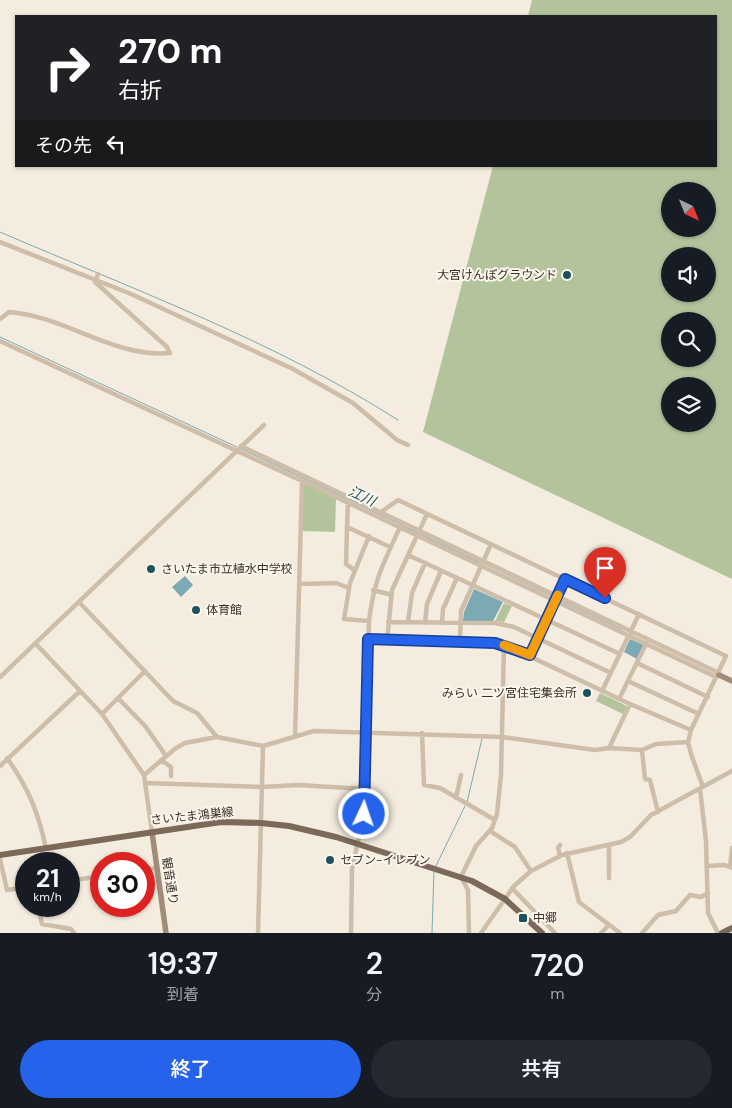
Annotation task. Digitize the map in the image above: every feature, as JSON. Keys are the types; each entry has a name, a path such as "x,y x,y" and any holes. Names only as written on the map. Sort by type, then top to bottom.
{"main road":[{"name":"さいたま鴻巣線","path":"0,855 221,822 260,823 303,829 358,844 461,877 505,899 542,933"},
{"path":"720,933 732,928"}],"street":[{"path":"0,242 97,277 293,369 353,403 397,440 408,445"},
{"path":"0,319 9,312 14,312 39,318 133,350 170,353 168,348 95,282 97,277"},
{"path":"0,341 349,500 647,641 714,676 719,674 732,681"},
{"path":"0,677 264,425"},
{"path":"239,449 302,481 381,512 401,525"},
{"path":"295,736 302,481"},
{"path":"349,500 346,564 354,570"},
{"path":"381,512 398,500 726,656 691,730 688,742 701,788 707,866 708,912 720,933"},
{"path":"387,640 392,595 427,514"},
{"path":"351,933 352,869 364,814 369,621 373,590 401,525"},
{"path":"347,527 390,547"},
{"path":"369,536 354,570 344,619 369,621"},
{"path":"460,642 461,611 491,544"},
{"path":"408,555 620,654"},
{"path":"408,622 412,593 425,563"},
{"path":"425,622 427,604 442,571"},
{"path":"442,623 443,608 457,578"},
{"path":"530,655 565,579"},
{"path":"299,584 336,583 349,588"},
{"path":"373,590 392,595"},
{"path":"79,602 173,701 197,713 217,737"},
{"path":"602,691 639,614"},
{"path":"388,622 495,624 514,627 611,673"},
{"path":"368,639 504,644 619,699 691,730"},
{"path":"619,699 647,641"},
{"path":"36,644 102,714 144,775 152,832"},
{"path":"469,933 468,890 461,877 476,846 490,831 495,820 501,775 504,644"},
{"path":"637,663 708,697"},
{"path":"102,714 145,671"},
{"path":"628,681 699,714"},
{"path":"0,766 7,758 25,745 80,691"},
{"path":"118,698 146,727 166,756"},
{"path":"609,748 630,704"},
{"path":"144,775 185,743 217,737 263,746 314,731 502,736 595,750 609,748 642,750 656,744 688,742"},
{"path":"422,733 424,785 440,788 495,820"},
{"path":"258,933 263,746"},
{"path":"642,750 645,779 650,780 658,812"},
{"path":"7,758 18,774 38,813 46,848"},
{"path":"161,760 171,767 171,776"},
{"path":"481,933 512,888 531,871 567,853 609,846 630,837 651,816 732,771"},
{"path":"456,798 461,775"},
{"path":"145,783 262,787 298,785 365,789"},
{"path":"490,831 515,847 531,871"},
{"name":"観音通り","path":"152,832 166,933"},
{"path":"560,845 558,848 560,856"},
{"path":"609,846 610,878"},
{"path":"707,866 725,865 731,868 732,848"},
{"path":"567,853 579,902 608,926 620,933"},
{"path":"0,859 7,890 15,889"},
{"path":"512,888 555,933"},
{"path":"642,933 658,915 676,911 690,895 701,897 708,893"},
{"path":"522,913 530,905"},
{"path":"40,917 42,924 71,929 74,933"},
{"path":"601,933 608,926"}],"green space":[{"name":"大宮けんぽグラウンド","path":"532,0 732,0 732,579 423,432 493,167 717,167 717,15 528,15"},
{"path":"303,483 336,499 335,532 303,531"},
{"path":"504,603 512,606 504,622 495,621"},
{"path":"600,693 627,706 623,714 596,701"}],"water":[{"path":"185,576 193,585 181,597 172,587"},
{"path":"474,589 503,602 493,621 463,621 464,612"},
{"path":"630,639 644,645 637,659 624,652"}],"waterway":[{"path":"0,232 153,296 253,341 302,365 398,420"},
{"name":"江川","path":"0,337 237,447"},
{"name":"江川","path":"241,449 400,524"},
{"name":"江川","path":"403,526 481,563"},
{"name":"江川","path":"485,564 621,629"},
{"path":"467,802 482,739"},
{"path":"435,868 465,806"},
{"path":"432,933 434,871"}],"slow traffic":[{"path":"504,645 530,655 558,595"}],"place":[{"name":"大宮けんぽグラウンド","path":"567,275"},
{"name":"さいたま市立植水中学校","path":"151,569"},
{"name":"体育館","path":"196,610"},
{"name":"みらい 二ツ宮住宅集会所","path":"587,693"},
{"name":"セブン-イレブン","path":"330,860"},
{"name":"中郷","path":"523,918"}],"route":[{"path":"364,814 368,639 495,643 504,644 530,655 565,579 605,598"}]}
